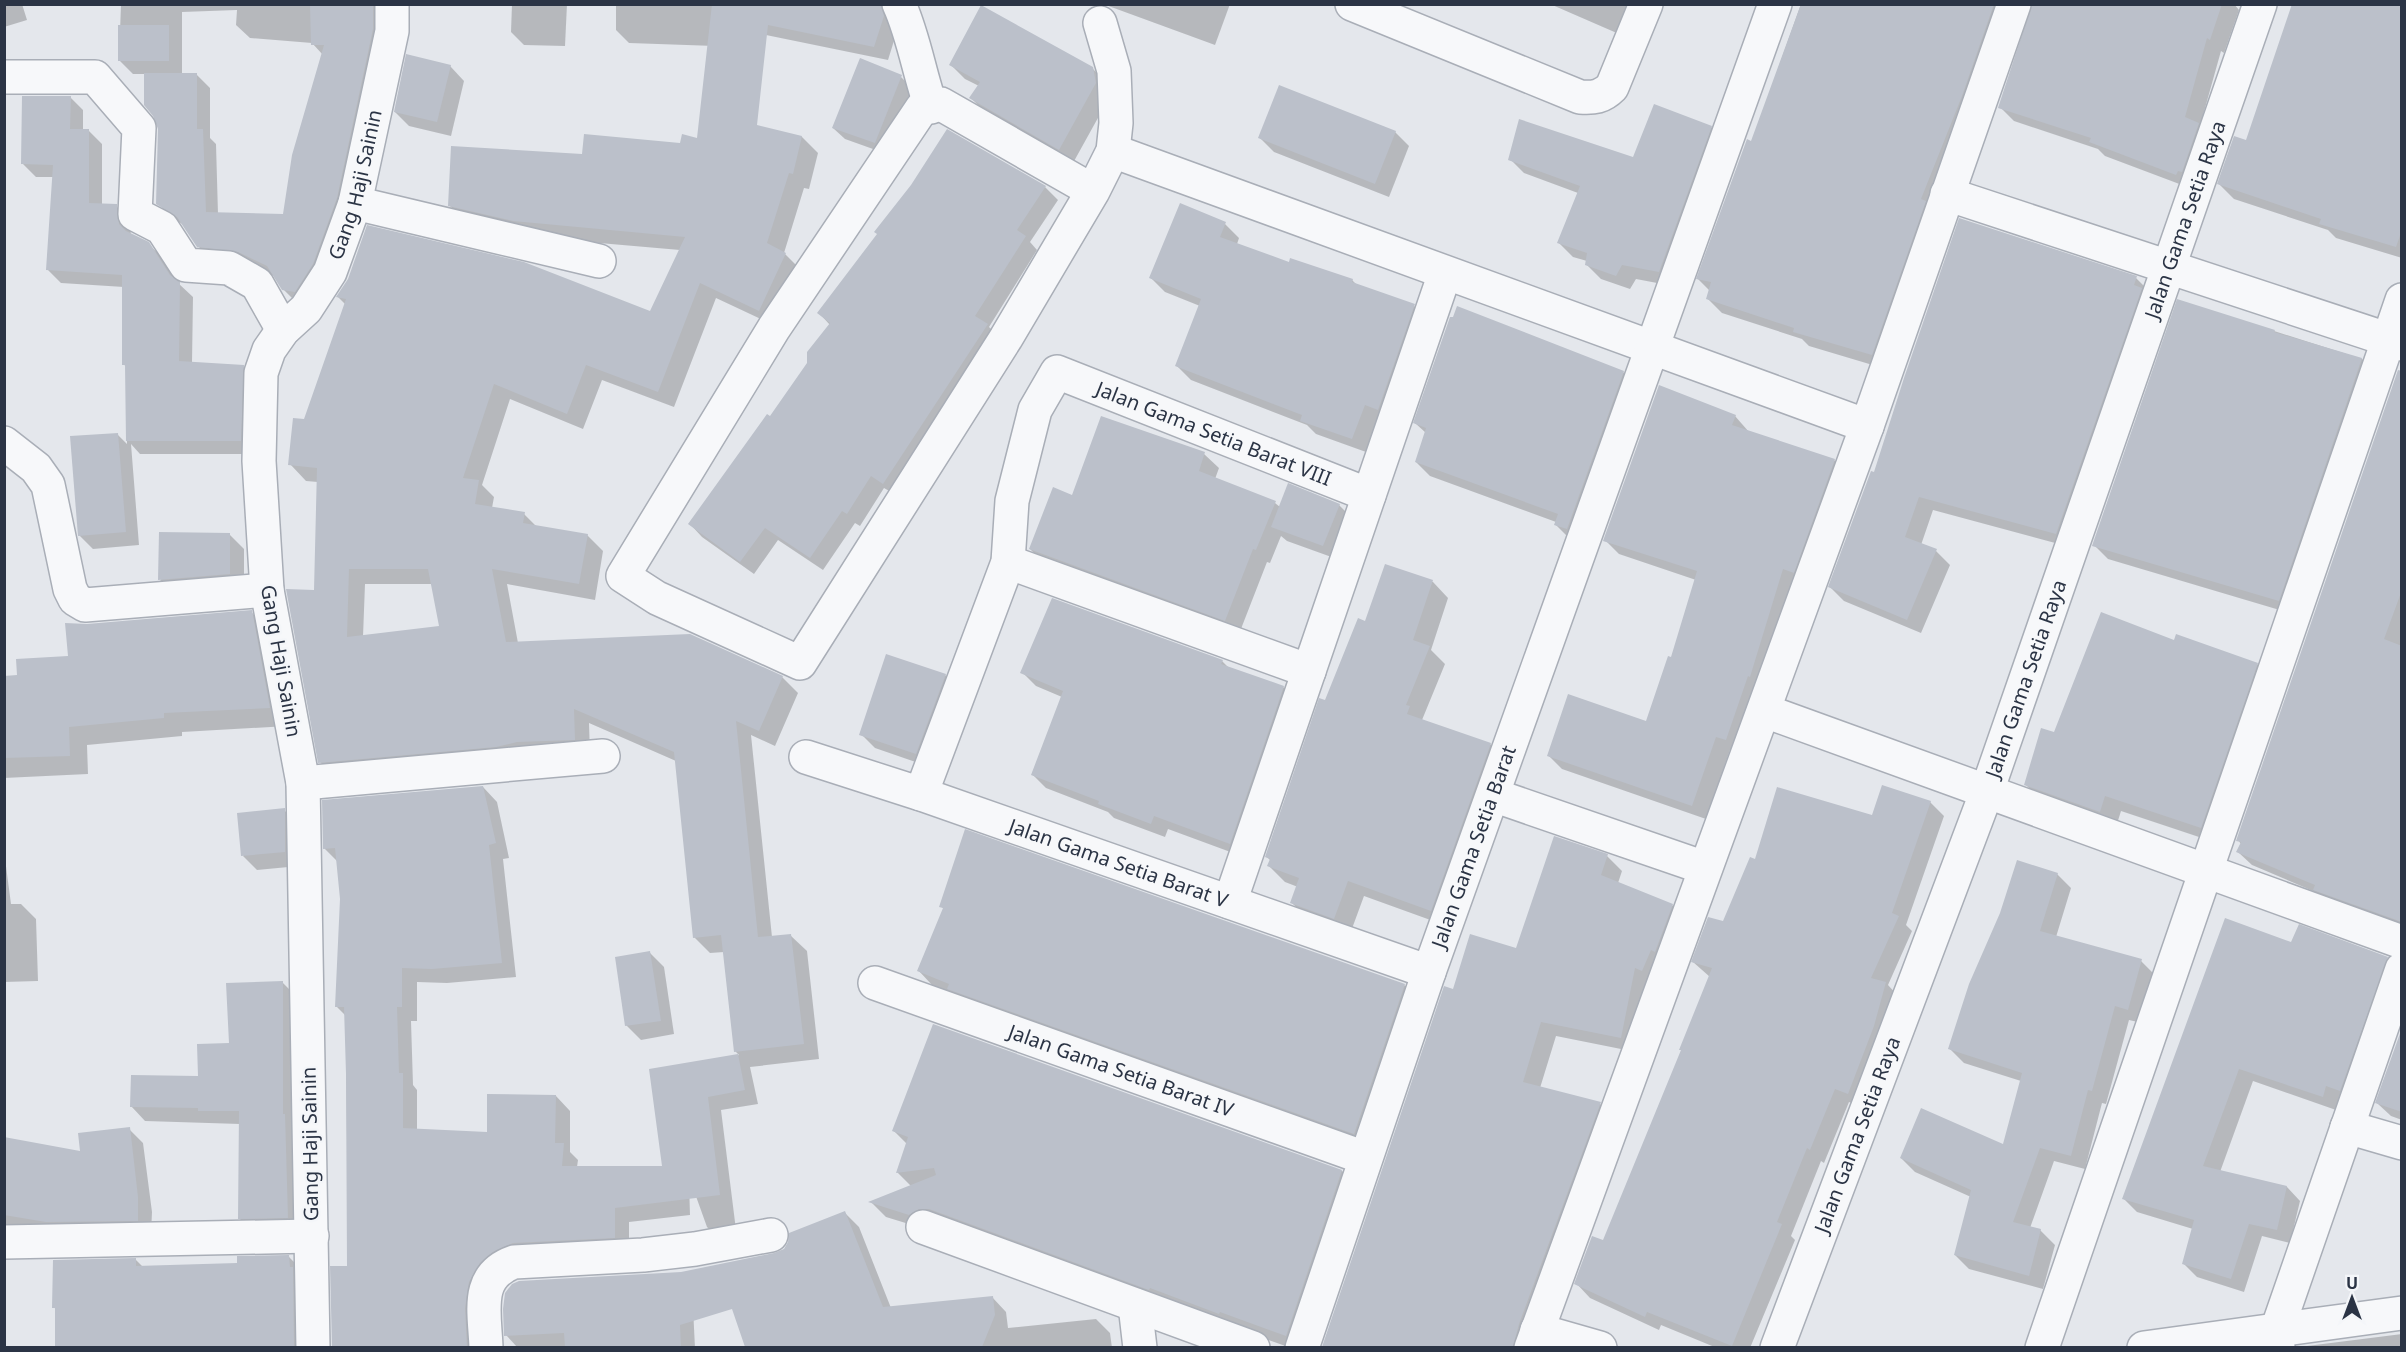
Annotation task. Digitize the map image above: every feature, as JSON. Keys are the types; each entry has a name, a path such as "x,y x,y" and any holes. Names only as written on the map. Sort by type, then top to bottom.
{"street":[{"name":"Gang Haji Sainin","path":"313,1347 303,783 267,591 259,461 261,373 269,350 283,330 306,309 330,272 355,203 392,31 392,4"},
{"path":"899,4 908,24 920,76 931,107"},
{"path":"1352,4 1402,14 1580,97 1593,98 1605,95 1612,87 1646,4"},
{"name":"Jalan Gama Setia Barat","path":"1302,1347 1429,972 1775,4"},
{"path":"1600,1347 1534,1339 1705,868 1765,711 2014,4"},
{"name":"Jalan Gama Setia Raya","path":"1777,1347 1987,791 2260,4"},
{"path":"1093,191 942,104 922,108 774,328 623,576 657,598 801,663 1006,338 1093,191 1113,152 1116,123 1114,70 1100,23"},
{"path":"4,77 95,77 139,128 135,214 162,228 186,265 229,268 257,284 283,330"},
{"path":"1113,152 1867,426"},
{"path":"1947,194 2395,342"},
{"path":"355,203 599,261"},
{"path":"1230,902 1445,273"},
{"path":"2042,1347 2205,872 2395,342 2402,300"},
{"name":"Jalan Gama Setia Barat VIII","path":"1008,562 1012,501 1029,433 1035,410 1057,372 1369,495"},
{"path":"4,442 36,468 48,485 70,589 75,599 85,605 267,591"},
{"path":"921,794 1008,562 1309,671"},
{"path":"1765,711 2402,942"},
{"path":"303,783 603,756"},
{"name":"Jalan Gama Setia Barat V","path":"806,757 921,794 1429,972"},
{"path":"1493,795 1705,868"},
{"path":"2278,1339 2347,1127 2402,969"},
{"name":"Jalan Gama Setia Barat IV","path":"875,983 1365,1158"},
{"path":"2347,1127 2402,1143"},
{"path":"923,1227 1253,1347"},
{"path":"486,1347 484,1294 487,1282 494,1272 503,1266 514,1262 643,1255 695,1249 771,1235"},
{"path":"4,1242 312,1236"},
{"path":"1135,1305 1140,1347"},
{"path":"2144,1347 2278,1339 2402,1313"}],"building":[{"path":"310,4 373,4 373,29 337,198 313,264 295,292 282,290 267,266 238,252 197,247 177,217 156,204 158,129 153,116 144,105 144,73 197,73 197,129 203,129 206,212 283,214 292,155 324,45 311,45"},
{"path":"712,4 881,4 884,16 874,47 768,25 757,125 802,136 793,174 789,173 767,243 786,253 759,311 700,283 658,392 586,365 567,414 494,384 463,478 479,480 475,504 525,512 523,523 588,534 579,584 492,569 506,642 690,634 783,676 759,731 736,721 758,937 791,934 804,1044 734,1052 721,935 693,938 674,752 574,709 575,740 517,742 496,747 318,763 286,589 314,590 317,468 288,465 293,418 304,419 346,299 336,297 348,279 367,225 524,262 650,311 685,237 513,221 448,206 451,146 582,154 584,134 680,143 682,134 697,138","holes":["349,569 428,569 439,626 347,637"]},
{"path":"1801,4 1994,4 1962,96 1921,199 1926,201 1872,355 1793,332 1794,328 1706,299 1711,282 1696,279 1747,139 1751,141"},
{"path":"2032,4 2222,4 2210,40 2207,38 2185,117 2199,123 2182,172 2178,171 2176,175 2089,142 2091,138 1998,108"},
{"path":"2292,4 2402,4 2402,230 2396,247 2319,224 2321,219 2217,184 2234,136 2246,140"},
{"path":"981,5 1093,67 1096,83 1059,150 969,98 980,82 949,65"},
{"path":"118,25 169,25 169,61 118,61"},
{"path":"406,54 451,65 437,122 394,112"},
{"path":"860,58 902,75 875,143 832,128"},
{"path":"1279,85 1396,131 1375,184 1258,138"},
{"path":"22,96 71,96 70,129 89,129 89,203 117,204 119,224 126,231 149,242 170,275 180,282 179,361 244,365 241,441 126,441 125,365 122,365 122,275 46,270 53,165 21,164"},
{"path":"1654,104 1712,126 1659,272 1622,265 1616,276 1585,265 1587,253 1557,243 1580,186 1508,160 1519,119 1633,157"},
{"path":"947,129 1046,186 1017,230 1026,236 975,316 988,324 883,484 871,476 847,514 842,511 810,558 765,528 740,562 688,524 767,414 770,416 807,363 807,352 830,323 817,313 877,234 874,232 911,185"},
{"path":"1180,203 1226,222 1220,237 1289,262 1290,258 1353,279 1352,282 1415,304 1378,410 1365,405 1352,439 1300,421 1302,415 1175,366 1201,299 1149,278"},
{"path":"1959,218 2137,276 2134,285 2142,288 2056,534 1919,497 1905,537 1937,549 1907,620 1828,587 1871,471 1874,472"},
{"path":"2177,299 2275,330 2274,332 2362,358 2279,601 2092,546"},
{"path":"1457,306 1624,371 1567,529 1554,525 1558,514 1415,462 1426,428 1413,423 1450,317 1453,317"},
{"path":"2398,370 2402,371 2402,590 2384,639 2402,646 2402,922 2313,890 2315,885 2236,852 2241,842 2236,841"},
{"path":"1659,385 1736,415 1732,425 1835,459 1794,573 1783,569 1750,677 1748,676 1726,740 1716,737 1692,806 1547,756 1568,694 1646,721 1668,656 1671,657 1697,571 1603,541"},
{"path":"1101,416 1205,452 1199,471 1276,501 1256,550 1253,549 1225,621 1029,549 1053,487 1072,495"},
{"path":"118,433 126,532 78,536 70,436"},
{"path":"1288,483 1340,504 1323,546 1271,527"},
{"path":"159,532 230,533 230,574 158,580"},
{"path":"1385,564 1433,580 1413,640 1430,646 1406,705 1410,706 1407,714 1491,743 1431,911 1348,881 1334,919 1290,903 1299,878 1267,866 1270,859 1265,857 1319,698 1325,700 1358,618 1365,621"},
{"path":"1052,598 1223,660 1221,664 1284,686 1230,844 1154,816 1151,824 1031,775 1063,691 1020,673"},
{"path":"252,610 270,708 164,713 164,718 69,727 70,756 4,758 4,676 17,675 16,659 68,656 65,623 87,624"},
{"path":"2101,612 2174,640 2176,634 2258,663 2201,828 2105,796 2100,812 2024,785 2041,728 2054,732"},
{"path":"886,654 946,674 916,754 859,735"},
{"path":"1882,785 1931,801 1892,913 1899,916 1871,978 1886,982 1874,1026 1848,1094 1835,1089 1810,1150 1807,1148 1777,1222 1782,1224 1732,1346 1647,1312 1645,1317 1574,1284 1592,1236 1603,1240 1712,968 1691,962 1708,917 1723,921 1750,857 1755,859 1777,787 1872,815"},
{"path":"483,786 496,843 489,845 502,963 432,969 402,968 402,1007 397,1007 399,1073 403,1073 403,1128 487,1132 487,1094 556,1095 555,1143 564,1143 562,1166 662,1166 649,1069 738,1054 745,1090 708,1097 720,1195 615,1208 615,1238 513,1243 493,1252 480,1263 469,1282 465,1308 467,1347 332,1347 330,1266 347,1266 346,1074 344,1007 335,1007 340,899 335,848 323,849 322,800"},
{"path":"285,808 285,852 241,856 237,813"},
{"path":"965,829 1405,984 1354,1134 947,989 949,984 917,971 943,908 939,907"},
{"path":"1554,836 1608,854 1601,875 1673,904 1655,952 1651,950 1642,971 1635,968 1621,1038 1541,1022 1523,1082 1601,1102 1519,1324 1513,1347 1322,1347 1444,986 1453,989 1470,934 1516,948"},
{"path":"2017,860 2058,873 2040,931 2142,959 2128,1010 2115,1006 2092,1091 2088,1090 2071,1156 2040,1148 2013,1222 2041,1229 2029,1276 1954,1255 1971,1190 1900,1158 1921,1108 2003,1144 2022,1073 1948,1049 1969,984 2000,913"},
{"path":"2225,918 2291,942 2299,924 2388,957 2340,1091 2326,1086 2323,1097 2239,1069 2203,1166 2287,1186 2277,1230 2249,1224 2231,1279 2182,1264 2194,1220 2122,1199"},
{"path":"650,951 661,1021 625,1026 615,957"},
{"path":"283,981 283,1114 285,1114 288,1218 238,1219 239,1111 130,1107 131,1075 198,1076 197,1044 229,1043 226,983"},
{"path":"933,1024 1342,1170 1286,1336 1150,1288 1149,1290 929,1209 919,1209 909,1215 868,1202 936,1175 934,1168 896,1173 908,1137 892,1131"},
{"path":"2402,1028 2402,1112 2375,1103"},
{"path":"130,1127 138,1197 138,1221 46,1222 4,1215 4,1137 80,1151 78,1133"},
{"path":"845,1211 883,1307 993,1296 995,1315 982,1347 745,1347 732,1309 680,1325 681,1347 565,1347 564,1333 504,1336 505,1293 512,1284 519,1281 681,1272 774,1253 784,1249 789,1233"},
{"path":"289,1255 290,1267 293,1267 294,1347 55,1347 55,1308 52,1308 53,1260 136,1258 136,1266 237,1263 237,1256"}]}
